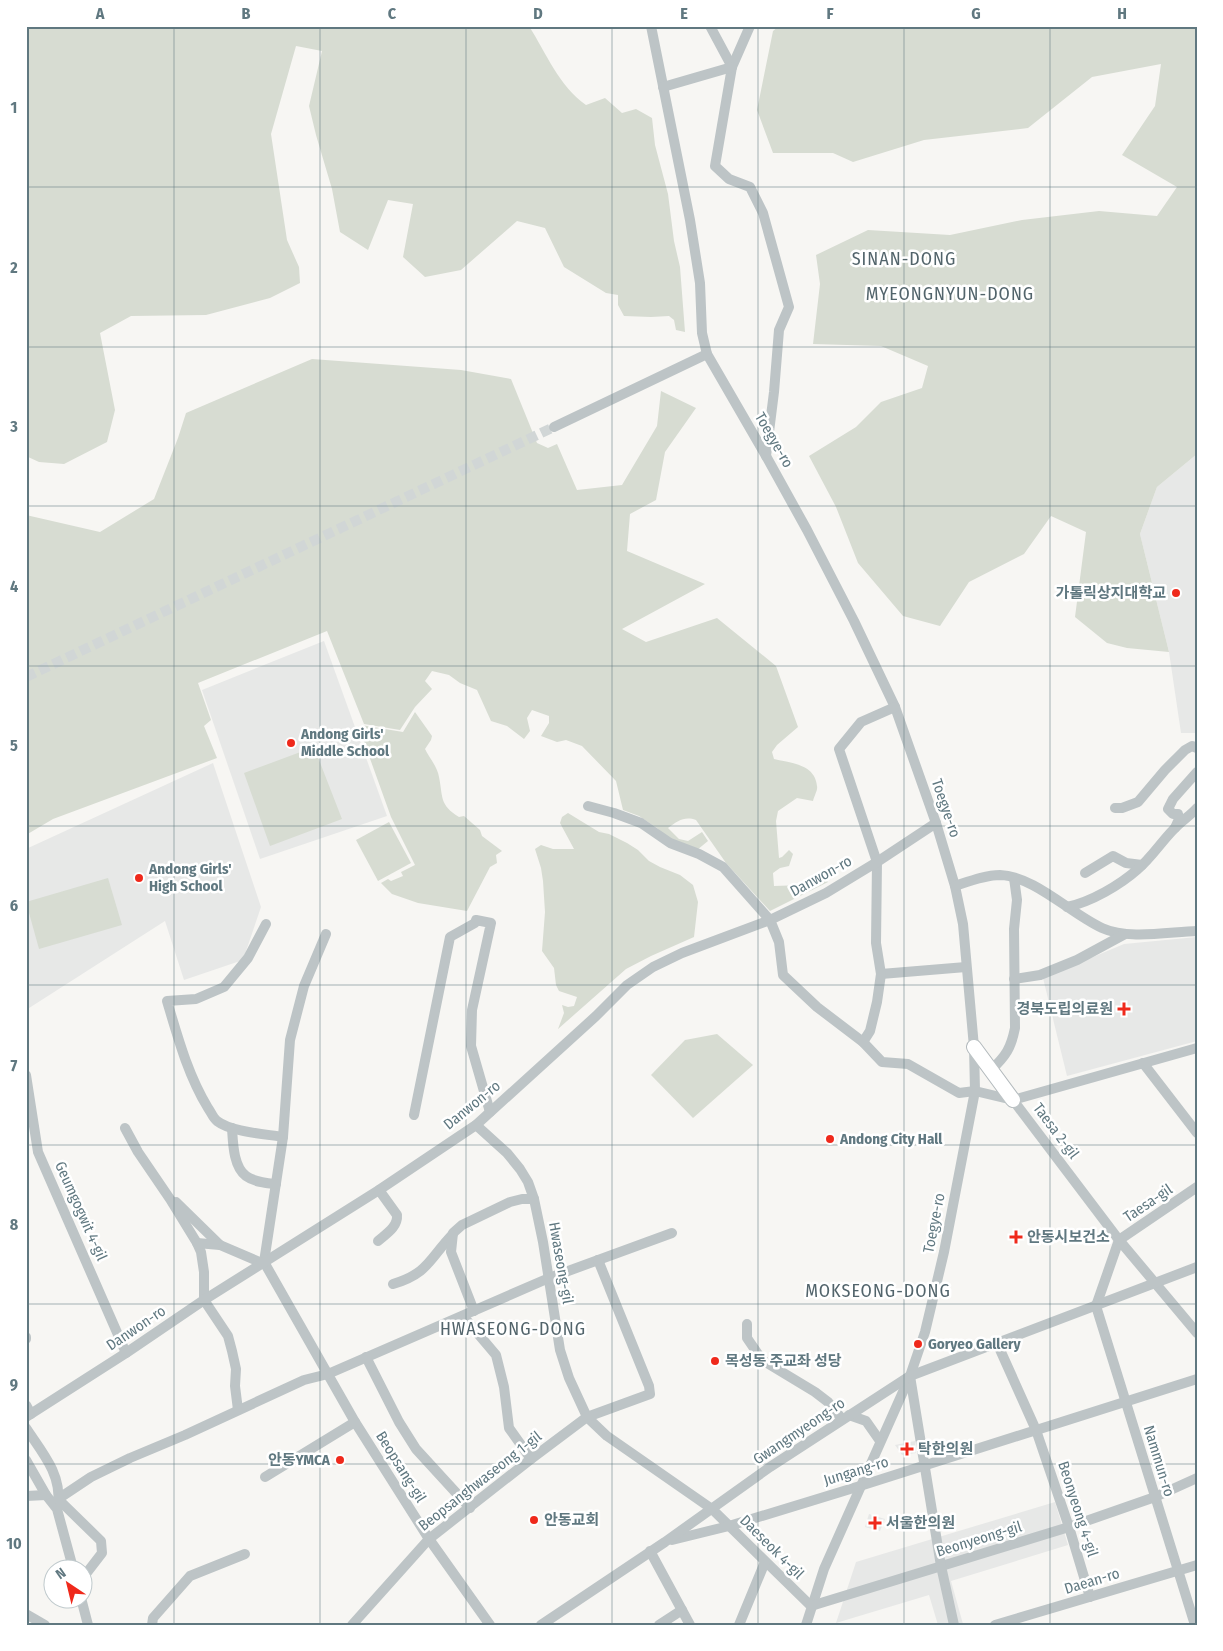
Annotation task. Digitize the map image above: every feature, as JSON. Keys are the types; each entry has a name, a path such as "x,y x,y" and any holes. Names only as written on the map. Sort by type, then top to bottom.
{"main road":[{"path":"974,1047 1014,1100"}],"street":[{"name":"Toegye-ro","path":"651,26 694,247 700,283 702,333 707,354 766,456 841,596 895,706 936,822 955,886 963,924 974,1047 975,1091 942,1261 925,1332 910,1376 824,1569 806,1625"},
{"path":"710,26 732,67"},
{"path":"748,27 732,67 715,166 729,179 750,186 763,213 789,307 778,330 774,392 766,456"},
{"path":"663,87 732,67"},
{"path":"554,427 707,354"},
{"path":"863,1042 870,1031 881,974 876,944 877,862 839,749 861,722 895,706"},
{"path":"1116,808 1122,808 1138,802 1185,750 1192,746 1197,748"},
{"path":"1175,828 1179,819 1178,814 1172,814 1168,809 1173,799 1197,772"},
{"path":"588,806 641,823 670,843 699,854 723,867 770,920 780,942 783,975 817,1007 863,1042 882,1062 908,1064 959,1093 975,1091 1014,1100"},
{"path":"1067,907 1080,904 1099,895 1128,877 1197,808"},
{"name":"Danwon-ro","path":"28,1412 126,1353 204,1300 379,1190 476,1125 596,1016 627,985 653,967 682,953 770,920 826,893 877,862 936,822"},
{"path":"1085,873 1113,856 1126,863 1142,865"},
{"path":"955,886 992,876 1014,878 1040,890 1102,928 1125,934 1197,931"},
{"path":"991,1070 1003,1059 1012,1044 1015,1028 1014,929 1017,900 1014,878"},
{"path":"414,1115 450,937 476,920 491,923 472,1010 471,1046 490,1112"},
{"path":"266,924 248,958 224,987 196,999 167,1001 186,1062 202,1097 216,1120 232,1128 283,1137"},
{"path":"197,1243 220,1246 263,1262 283,1137 290,1040 304,986 326,934"},
{"path":"1014,979 1040,975 1076,960 1125,934"},
{"path":"881,974 966,967"},
{"name":"Taesa 2-gil","path":"1197,1048 1014,1100 1120,1240 1197,1333"},
{"path":"1143,1063 1197,1133"},
{"name":"Geumgogwit 4-gil","path":"26,1075 38,1152 126,1353"},
{"name":"Hwaseong-gil","path":"476,1125 507,1152 528,1182 534,1199 560,1350 569,1378 587,1417 607,1436 712,1509"},
{"path":"125,1128 201,1252 204,1272 204,1300 228,1336 236,1369 235,1386 238,1410"},
{"path":"232,1128 237,1164 245,1176 276,1184"},
{"path":"378,1241 397,1223 398,1218 379,1190"},
{"name":"Taesa-gil","path":"1120,1240 1195,1192"},
{"path":"170,1199 177,1202 220,1246"},
{"path":"392,1284 407,1280 425,1268 453,1233 462,1225 510,1202 534,1199"},
{"path":"453,1233 451,1252 474,1311"},
{"path":"58,1504 91,1477 304,1380 328,1374 549,1278 672,1233"},
{"path":"1096,1306 1120,1240"},
{"name":"Beopsanghwaseong 1-gil","path":"352,1625 429,1539 587,1417 650,1394 649,1386 598,1260"},
{"name":"Beopsang-gil","path":"263,1262 355,1422 429,1539 490,1625"},
{"name":"Gwangmyeong-ro","path":"542,1625 665,1542 770,1467 910,1376 1197,1267"},
{"name":"Nammun-ro","path":"1096,1306 1194,1625"},
{"path":"463,1316 496,1355 504,1387 509,1428 531,1460"},
{"path":"746,1324 747,1338 762,1360 815,1392 846,1417 866,1422 880,1441"},
{"name":"Beonyeong 4-gil","path":"997,1343 1036,1430 1069,1527 1090,1597"},
{"path":"366,1358 399,1422 416,1449 470,1508"},
{"path":"910,1376 941,1566 954,1625"},
{"name":"Jungang-ro","path":"665,1542 729,1526 860,1486 1197,1379"},
{"path":"265,1477 355,1422"},
{"path":"26,1428 55,1474 58,1504 71,1558"},
{"path":"26,1460 46,1494 101,1541 102,1553 92,1566"},
{"name":"Beonyeong-gil","path":"811,1606 1069,1527 1155,1497 1197,1478"},
{"path":"26,1496 46,1494"},
{"name":"Daeseok 4-gil","path":"712,1509 811,1606"},
{"path":"650,1551 690,1625"},
{"path":"152,1625 153,1618 190,1576 245,1554"},
{"path":"739,1625 765,1562"},
{"name":"Daean-ro","path":"995,1625 1197,1564"},
{"path":"84,1608 88,1625"},
{"path":"659,1625 682,1610"},
{"path":"26,1614 45,1625"}],"shaded area":[{"path":"26,26 529,26 561,79 576,97 586,105 605,98 622,113 636,109 652,118 655,145 668,194 674,241 680,267 685,332 676,330 674,320 669,316 624,316 618,305 618,295 606,293 564,267 545,228 517,221 461,270 425,277 403,257 413,204 388,200 368,250 340,232 332,189 309,106 322,51 296,46 271,134 287,240 299,267 300,283 270,298 206,315 131,316 100,333 115,410 107,442 64,464 39,462 26,456"},
{"path":"779,26 1197,26 1197,454 1157,487 1140,534 1169,652 1127,648 1107,643 1075,617 1086,532 1051,516 1024,554 969,582 940,626 903,616 858,563 836,507 809,456 856,427 881,402 922,388 928,366 881,346 813,344 820,284 816,255 868,230 950,235 1022,220 1099,211 1157,216 1177,187 1122,155 1155,106 1161,64 1092,77 1028,128 924,140 853,162 833,153 773,153 757,110 773,31"},
{"path":"312,359 461,370 511,379 537,443 548,448 557,444 577,490 622,485 657,426 661,391 696,408 665,452 656,500 630,514 627,551 705,584 622,629 646,642 717,618 776,666 798,727 777,745 772,752 774,759 807,769 812,773 817,788 813,801 797,798 778,811 776,821 779,858 789,850 793,854 789,866 780,868 773,873 774,886 803,885 826,880 828,882 770,911 726,863 696,820 685,819 678,821 668,828 679,839 688,841 702,832 708,841 697,850 672,841 639,816 623,810 616,781 582,746 566,740 557,742 541,736 549,723 549,716 532,710 527,718 530,731 524,739 507,726 491,721 477,690 460,683 449,675 432,671 425,681 432,689 415,707 400,730 364,724 327,631 198,683 211,720 204,726 217,758 53,819 26,835 26,515 100,532 154,499 186,413"},
{"name":"가톨릭상지대학교","path":"1197,454 1197,733 1181,733 1169,652 1140,534 1157,487"},
{"name":"Andong Girls' Middle School","path":"324,641 387,816 260,859 202,690"},
{"path":"415,712 432,736 425,749 438,774 445,804 459,817 464,816 480,830 482,836 502,851 496,855 497,863 490,867 467,911 418,903 392,894 381,883 388,879 391,881 403,876 401,872 415,865 391,817 359,728 361,725 403,732"},
{"path":"314,747 342,819 270,846 244,773"},
{"name":"Andong Girls' High School","path":"213,763 261,907 243,960 184,980 165,921 26,1010 26,849"},
{"path":"568,813 599,832 609,834 627,843 638,850 649,861 680,875 693,885 698,902 694,937 626,969 558,1029 564,1013 562,1005 574,1006 577,997 559,991 556,985 554,968 542,951 545,912 543,881 535,849 541,845 553,849 574,849 560,823 562,817"},
{"path":"389,822 411,863 378,881 356,840"},
{"path":"108,878 122,925 39,949 26,902"},
{"name":"경북도립의료원","path":"1197,937 1197,1041 1067,1076 1043,978 1124,944"},
{"path":"717,1034 753,1065 693,1118 651,1075 685,1040"},
{"name":"탁한의원","path":"915,1441 916,1453 902,1455 895,1445"},
{"path":"1055,1502 1068,1545 951,1581 963,1624 938,1625 929,1595 836,1623 856,1562"},
{"name":"서울한의원","path":"869,1514 885,1519 880,1531 865,1527"}],"tunnel":[{"path":"26,677 554,427"}],"place":[{"name":"가톨릭상지대학교","path":"1176,593"},
{"name":"Andong Girls' Middle School","path":"291,743"},
{"name":"Andong Girls' High School","path":"139,878"},
{"name":"경북도립의료원","path":"1124,1009"},
{"name":"Andong City Hall","path":"830,1139"},
{"name":"안동시보건소","path":"1016,1237"},
{"name":"Goryeo Gallery","path":"918,1344"},
{"name":"목성동 주교좌 성당","path":"715,1361"},
{"name":"탁한의원","path":"907,1449"},
{"name":"안동YMCA","path":"340,1460"},
{"name":"안동교회","path":"534,1520"},
{"name":"서울한의원","path":"875,1523"}],"district":[{"name":"SINAN-DONG","path":"904,259"},
{"name":"MYEONGNYUN-DONG","path":"950,294"},
{"name":"MOKSEONG-DONG","path":"878,1291"},
{"name":"HWASEONG-DONG","path":"513,1329"}]}
